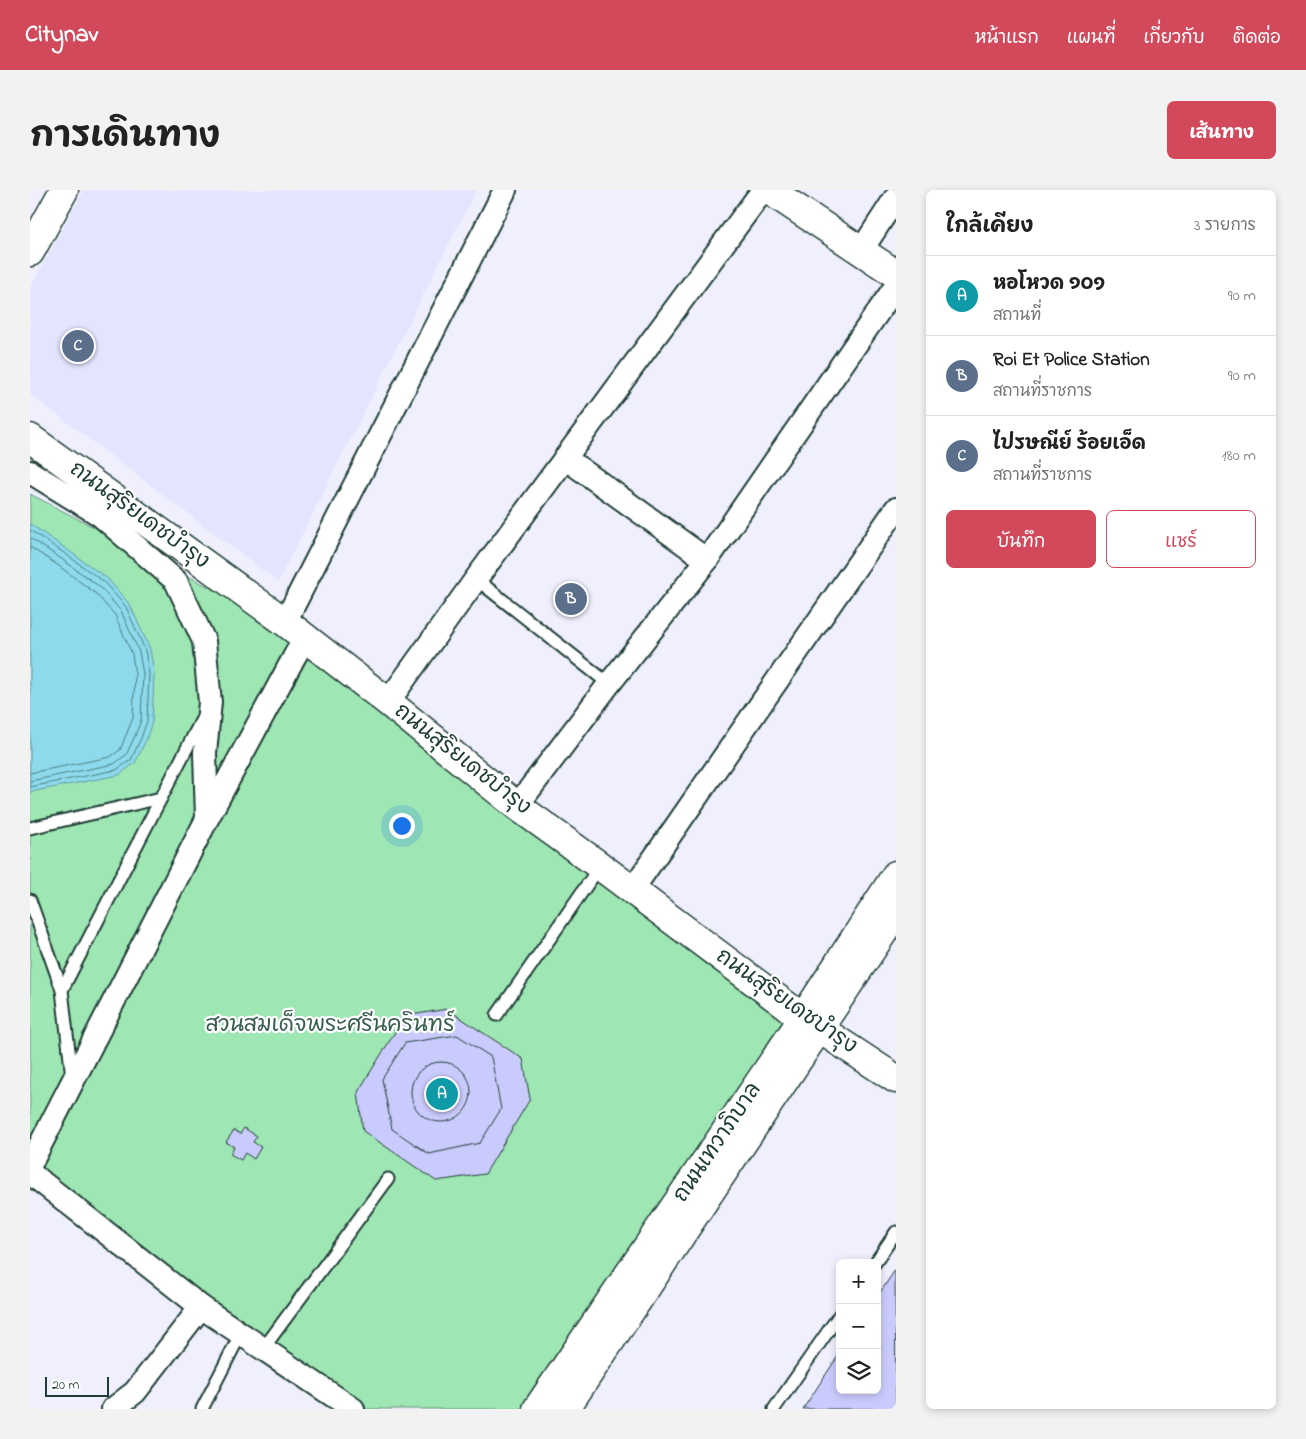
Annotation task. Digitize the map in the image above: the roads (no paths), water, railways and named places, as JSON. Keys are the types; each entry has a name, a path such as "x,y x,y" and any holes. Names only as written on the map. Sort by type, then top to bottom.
{"main road":[{"path":"30,252 64,190"},
{"path":"769,190 896,274"},
{"name":"ถนนสุริยเดชบำรุง","path":"30,438 295,630 517,806 811,1023 896,1079"},
{"name":"ถนนเทวาภิบาล","path":"565,1409 811,1023 896,876"},
{"name":"ถนนเทวาภิบาล","path":"537,1409 811,1023 896,913"}],"street":[{"path":"30,1165 207,818 505,190"},
{"path":"388,702 476,579 763,190"},
{"path":"861,251 896,197"},
{"path":"517,806 609,684 707,560 896,286"},
{"path":"565,458 707,560"},
{"path":"30,472 100,515 176,581 204,641 210,702 205,753 207,818"},
{"path":"632,890 896,509"},
{"path":"30,1172 200,1307 353,1409"},
{"path":"113,1409 134,1392 200,1307"}],"lane":[{"path":"476,579 609,684"},
{"path":"62,990 210,702"},
{"path":"30,828 161,798"},
{"path":"497,1015 600,866"},
{"path":"30,900 62,990 73,1081"},
{"path":"263,1349 388,1179"},
{"path":"879,1259 892,1246 896,1232"},
{"path":"774,1409 836,1320"},
{"path":"202,1409 241,1334"}],"water":[{"path":"30,524 108,579 130,605 150,649 154,673 152,722 135,763 119,775 30,792"}],"place":[{"name":"ไปรษณีย์ ร้อยเอ็ด","path":"78,346"},
{"name":"Roi Et Police Station","path":"571,599"},
{"name":"หอโหวด ๑๐๑","path":"442,1094"}],"park label":[{"name":"สวนสมเด็จพระศรีนครินทร์","path":"330,1026"}]}
